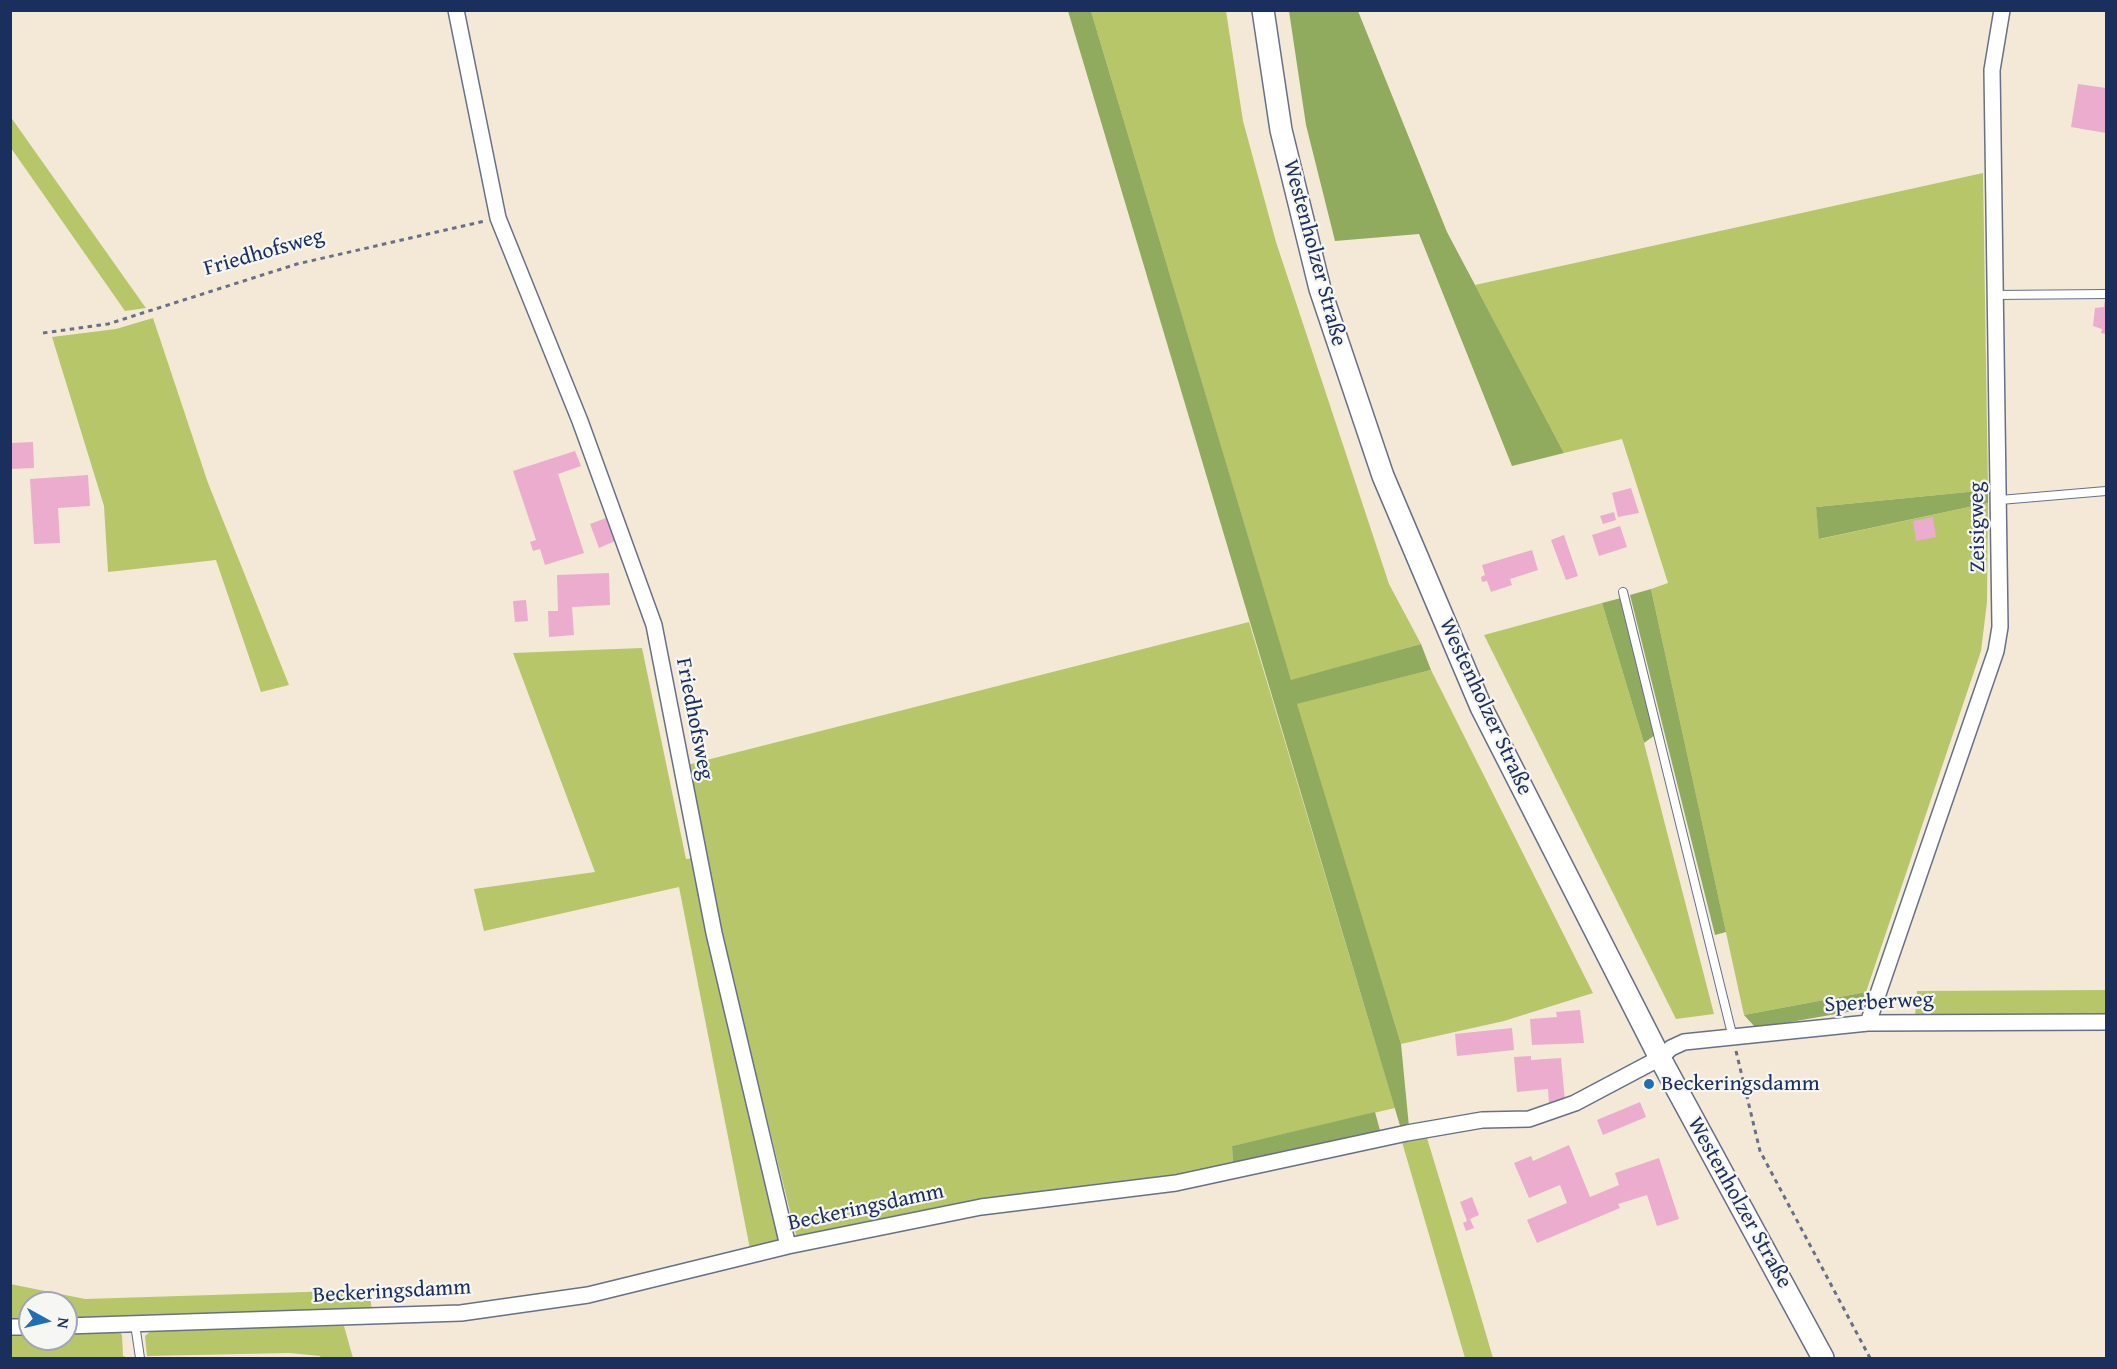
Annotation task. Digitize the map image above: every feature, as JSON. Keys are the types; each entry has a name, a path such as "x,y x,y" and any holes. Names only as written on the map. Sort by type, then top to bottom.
{"main road":[{"name":"Westenholzer Straße","path":"1263,10 1281,130 1320,289 1383,476 1481,707 1660,1058 1823,1359"}],"street":[{"name":"Friedhofsweg","path":"456,10 498,218 580,421 654,625 714,933 788,1246"},
{"name":"Zeisigweg","path":"1868,1023 1996,651 2000,627 2000,500 1992,70 2002,10"},
{"name":"Sperberweg","path":"1660,1058 1671,1048 1684,1042 1868,1023 2106,1022"},
{"name":"Beckeringsdamm","path":"78,1326 461,1313 588,1295 788,1246 981,1207 1176,1183 1407,1133 1482,1120 1529,1119 1575,1103 1660,1058"}],"lane":[{"path":"1996,295 2106,294"},
{"path":"2000,500 2106,491"},
{"path":"1623,592 1733,1038"},
{"path":"135,1324 140,1359"}],"path":[{"name":"Friedhofsweg","path":"43,333 108,324 297,264 498,218"},
{"path":"1733,1038 1760,1151 1870,1359"}],"green space":[{"path":"1068,11 1091,11 1291,680 1421,644 1431,670 1297,704 1401,1044 1409,1127 1401,1129"},
{"path":"1091,11 1226,11 1243,121 1276,242 1389,584 1421,644 1291,681"},
{"path":"1289,11 1358,11 1447,232 1564,453 1512,466 1419,234 1335,241 1306,125"},
{"path":"10,116 146,308 125,311 11,148"},
{"path":"1983,173 1988,490 1816,507 1820,539 1988,503 1987,602 1981,651 1866,992 1744,1015 1651,589 1668,583 1622,439 1564,453 1475,285"},
{"path":"153,318 208,483 289,685 261,692 216,560 108,572 104,506 52,337 116,329"},
{"path":"1988,490 1988,503 1819,539 1816,507"},
{"path":"1651,589 1726,932 1715,935 1630,595"},
{"path":"1621,598 1655,735 1644,743 1602,603"},
{"path":"1602,603 1644,743 1714,1014 1676,1019 1484,635"},
{"path":"1249,622 1395,1108 1232,1146 1233,1165 797,1239 720,931 687,765"},
{"path":"642,648 686,859 694,858 784,1242 750,1249 679,887 484,931 474,889 595,872 513,653"},
{"path":"1431,670 1593,993 1504,1021 1401,1044 1296,704"},
{"path":"2106,990 2106,1015 1915,1016 1917,991"},
{"path":"1866,992 1859,1010 1756,1028 1744,1015"},
{"path":"1375,1112 1381,1134 1233,1165 1232,1146"},
{"path":"1427,1138 1493,1358 1465,1358 1402,1142"},
{"path":"10,1284 45,1291 18,1291 18,1320 11,1320"},
{"path":"369,1290 372,1310 78,1318 78,1298"},
{"path":"344,1326 353,1358 321,1358 320,1356 290,1353 147,1356 145,1336 153,1329"},
{"path":"118,1330 122,1335 123,1356 128,1358 11,1358 10,1333 18,1333 18,1351 78,1351 78,1331"}],"building":[{"path":"2078,84 2106,88 2106,133 2071,127"},
{"path":"2105,299 2106,334 2101,333 2102,329 2093,326 2095,308 2104,307"},
{"path":"33,442 34,468 10,469 10,443"},
{"path":"575,451 581,466 558,474 584,553 545,565 540,549 533,551 530,542 536,540 513,471"},
{"path":"88,475 90,506 58,508 60,543 34,544 30,479"},
{"path":"1631,488 1639,513 1618,517 1612,493"},
{"path":"1614,512 1616,520 1603,524 1600,516"},
{"path":"1933,517 1936,537 1916,541 1913,521"},
{"path":"606,518 615,541 599,548 590,524"},
{"path":"1620,526 1627,547 1599,556 1592,535"},
{"path":"1564,535 1578,576 1566,580 1551,540"},
{"path":"1532,550 1538,570 1510,579 1512,585 1491,592 1487,581 1482,582 1481,577 1485,575 1482,565"},
{"path":"609,573 610,605 572,607 574,635 549,637 548,611 558,611 557,575"},
{"path":"526,600 528,621 515,622 513,601"},
{"path":"1580,1010 1584,1043 1532,1045 1530,1019 1557,1017 1556,1012"},
{"path":"1512,1028 1514,1050 1457,1056 1455,1034"},
{"path":"1531,1056 1531,1060 1561,1058 1565,1101 1549,1103 1548,1089 1517,1092 1514,1057"},
{"path":"1640,1102 1646,1117 1603,1135 1597,1120"},
{"path":"1569,1145 1590,1197 1619,1185 1615,1173 1659,1158 1679,1219 1657,1226 1647,1195 1618,1204 1620,1208 1537,1243 1527,1220 1567,1203 1560,1185 1529,1198 1514,1163 1531,1156 1533,1161"},
{"path":"1472,1197 1479,1215 1470,1219 1474,1228 1466,1231 1463,1223 1467,1221 1460,1202"}],"place":[{"name":"Beckeringsdamm","path":"1649,1084"}]}
